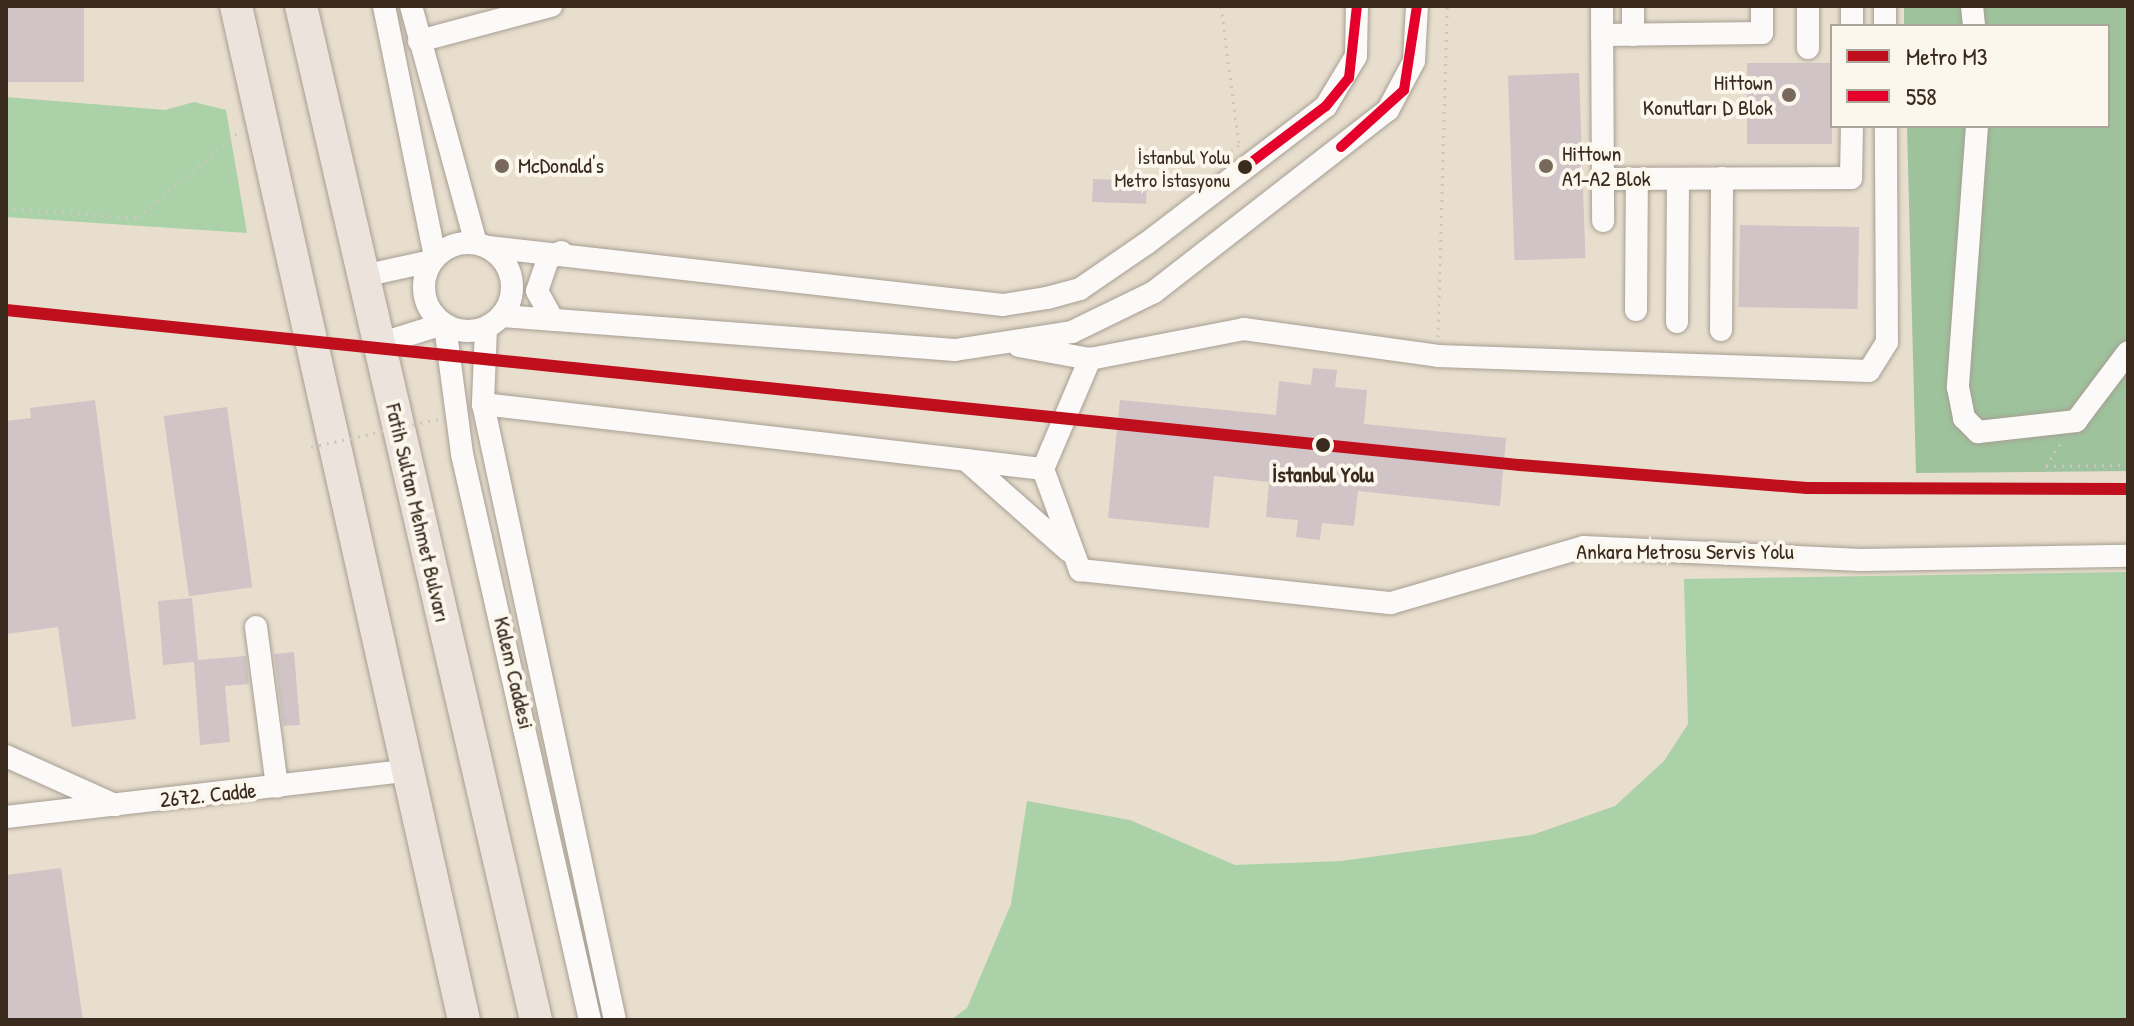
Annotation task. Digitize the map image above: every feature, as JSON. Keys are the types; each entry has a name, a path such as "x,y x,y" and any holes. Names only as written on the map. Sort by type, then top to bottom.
{"highway":[{"path":"236,6 464,1020"},
{"name":"Fatih Sultan Mehmet Bulvarı","path":"301,6 536,1020"}],"street":[{"path":"384,6 433,259 424,298 444,325"},
{"path":"411,6 482,245 511,278 494,322"},
{"path":"419,41 551,6"},
{"path":"363,276 482,245 1003,305 1080,289 1326,106 1356,56 1357,6"},
{"path":"379,344 444,325 553,320 955,350 1019,346 1091,324 1154,292 1388,110 1412,70 1417,6"},
{"path":"1602,6 1603,221"},
{"path":"1633,6 1633,35"},
{"path":"1602,35 1762,33 1762,6"},
{"path":"1808,6 1808,48"},
{"path":"1603,179 1851,178 1852,128"},
{"path":"1019,346 1090,359 1244,329 1438,356 1869,371 1887,342 1886,128"},
{"path":"1977,128 1958,387 1964,418 1978,432 2076,421 2128,352"},
{"path":"1721,330 1722,178"},
{"path":"1636,310 1637,179"},
{"path":"1677,322 1678,179"},
{"path":"553,320 537,291 548,259 561,252"},
{"name":"Kalem Caddesi","path":"494,322 483,404 615,1020"},
{"name":"Kalem Caddesi","path":"444,325 462,454 590,1020"},
{"path":"1070,551 1043,469 1090,359"},
{"path":"483,404 1043,469"},
{"path":"966,460 1070,551"},
{"name":"Ankara Metrosu Servis Yolu","path":"1070,551 1080,570 1391,603 1584,547 1861,560 2128,556"},
{"path":"256,627 277,787"},
{"path":"6,756 115,805"},
{"name":"2672. Cadde","path":"6,817 410,770"}],"path":[{"path":"1221,6 1239,145 1232,150"},
{"path":"1438,356 1447,6"},
{"path":"6,208 138,218 226,137 262,120"},
{"path":"311,447 443,418"},
{"path":"2076,421 2046,466 2128,465"}],"green space":[{"path":"1904,6 2128,6 2128,471 1916,473 1907,128 2110,128 2110,24 1904,24"},
{"path":"6,97 165,110 194,102 226,110 247,233 6,217"},
{"path":"2128,572 2128,1020 951,1020 967,1008 1011,904 1027,801 1130,820 1235,865 1341,861 1532,835 1615,806 1664,761 1688,724 1684,579"}],"building":[{"path":"6,6 84,6 84,82 6,82"},
{"name":"Hittown Konutları D Blok","path":"1747,63 1830,63 1832,144 1747,144"},
{"name":"Hittown A1-A2 Blok","path":"1579,73 1585,258 1514,260 1508,75"},
{"path":"1093,179 1147,181 1146,204 1092,202"},
{"path":"1740,225 1859,227 1858,309 1739,307"},
{"path":"1313,368 1337,370 1335,387 1367,390 1364,424 1506,438 1500,506 1358,491 1354,526 1322,523 1320,540 1296,537 1298,520 1266,517 1269,482 1214,476 1209,528 1108,518 1120,400 1276,415 1279,381 1311,385"},
{"path":"95,400 136,719 72,727 58,627 6,634 6,421 31,418 30,408"},
{"path":"227,407 252,587 189,596 164,416"},
{"path":"192,598 198,660 246,656 249,684 225,686 230,742 200,745 194,662 163,665 158,601"},
{"path":"294,652 300,725 283,726 274,654"},
{"path":"61,868 83,1020 6,1020 6,875"}],"metro line":[{"name":"M3","path":"6,310 1520,465 1807,488 2128,489"}],"transit line":[{"name":"558","path":"1245,167 1326,106 1349,78 1357,6"},
{"name":"558","path":"1341,147 1404,90 1417,6"}],"place":[{"name":"Hittown Konutları D Blok","path":"1789,95"},
{"name":"McDonald's","path":"502,166"},
{"name":"Hittown A1-A2 Blok","path":"1546,166"},
{"name":"İstanbul Yolu Metro İstasyonu","path":"1245,167"},
{"name":"İstanbul Yolu","path":"1323,445"}]}
